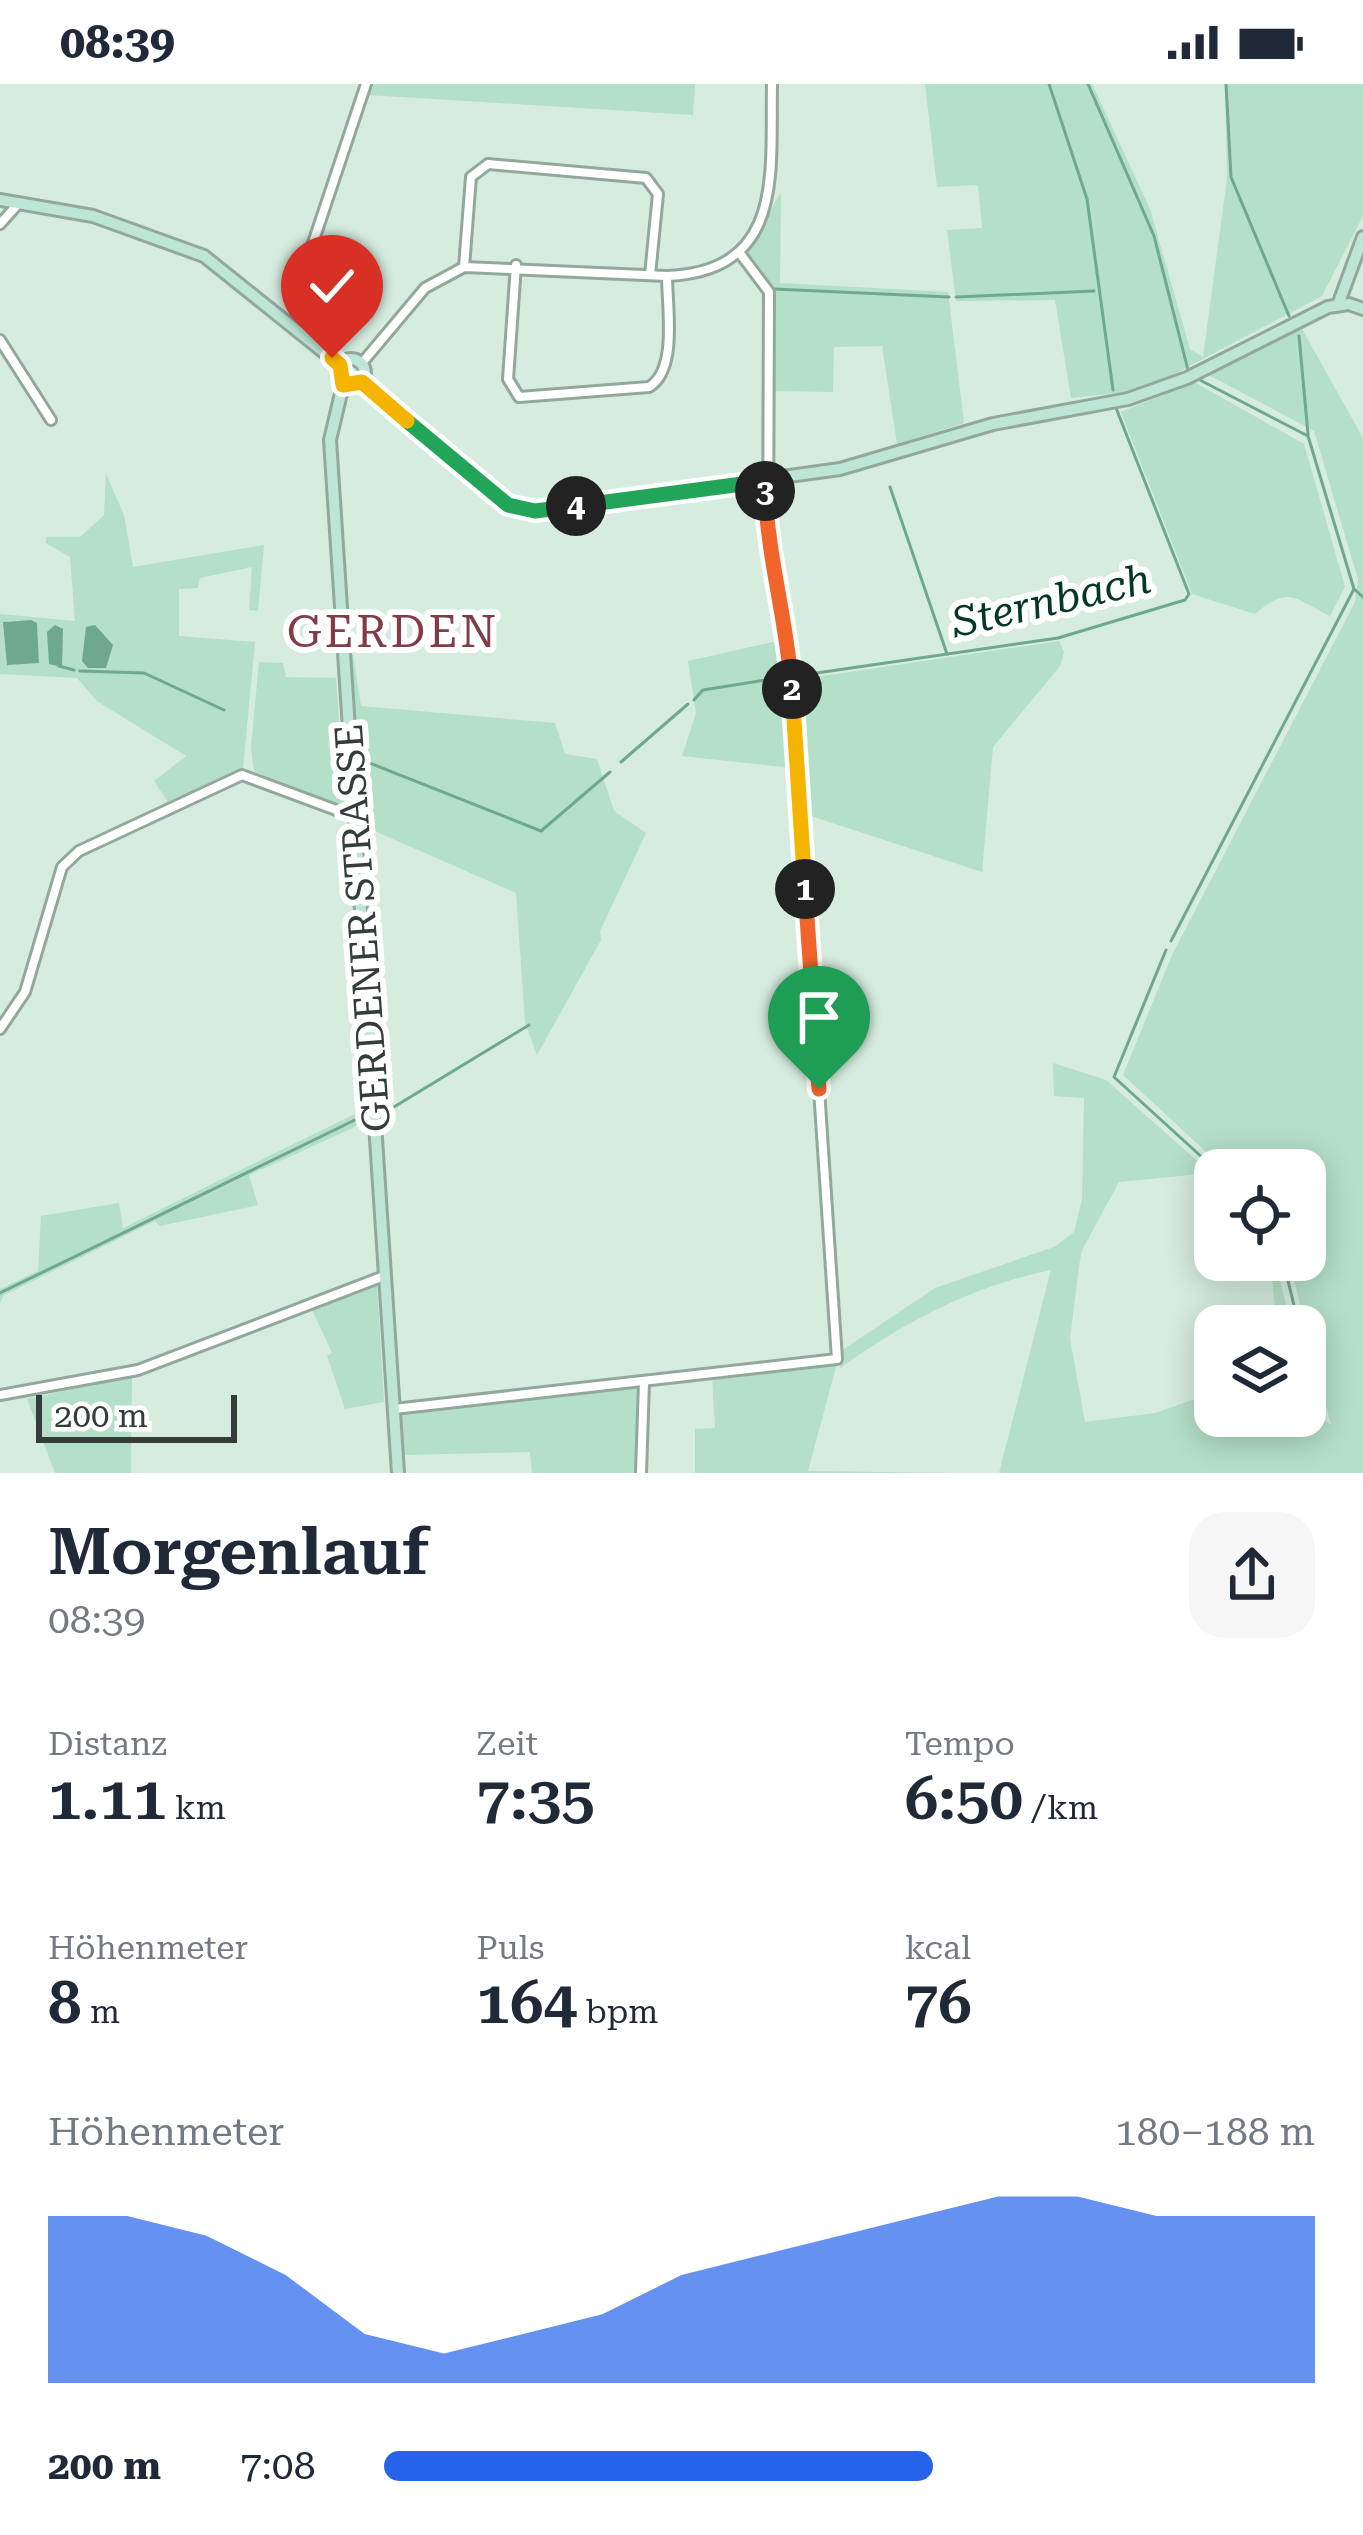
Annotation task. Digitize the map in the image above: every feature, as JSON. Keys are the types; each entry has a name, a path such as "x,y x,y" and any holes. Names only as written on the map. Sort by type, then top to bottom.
{"main road":[{"path":"0,200 93,216 204,256 340,365 343,385 362,382"},
{"path":"1338,304 1363,237"},
{"path":"340,365 350,359 362,363 362,382 497,498 520,509 549,510 863,464 993,424 1145,394 1338,304 1363,310"},
{"name":"GERDENER STRASSE","path":"343,385 330,440 398,1473"}],"street":[{"path":"312,246 366,84"},
{"path":"362,363 425,288 464,267 667,276 706,272 740,252 760,225 768,200 772,84"},
{"path":"464,267 471,177 488,164 646,178 658,194 650,275"},
{"path":"0,224 19,202"},
{"path":"393,1409 837,1359 788,640 768,553 770,292 740,252"},
{"path":"516,266 508,380 519,397 649,387 658,382 666,362 667,276"},
{"path":"0,340 51,420"},
{"path":"0,1029 25,992 62,867 79,851 242,776 356,817"},
{"path":"0,1395 103,1381 384,1276"},
{"path":"641,1473 644,1382"}],"shaded area":[{"path":"372,84 695,84 693,115 368,95"},
{"path":"925,84 1092,84 1150,209 1190,349 1203,357 1227,179 1225,84 1363,84 1363,216 1322,296 1163,380 1124,392 1071,398 1055,300 956,301 947,230 982,228 978,185 937,187"},
{"path":"781,192 780,283 948,292 964,423 897,444 882,346 834,347 833,392 770,391 772,286 747,252"},
{"path":"1302,329 1363,438 1363,1473 999,1473 1051,1270 993,1286 940,1308 840,1368 841,1351 935,1288 1054,1247 1074,1232 1082,1199 1084,1098 1054,1096 1053,1063 1106,1080 1194,1158 1194,1175 1119,1182 1082,1250 1070,1339 1085,1422 1155,1413 1194,1399 1194,1437 1326,1437 1326,1421 1331,1425 1326,1405 1326,1305 1300,1305 1294,1281 1326,1281 1326,1149 1203,1149 1123,1075 1172,955 1355,602 1358,579 1314,431 1209,375"},
{"path":"1194,382 1304,444 1345,587 1330,616 1292,597 1276,600 1255,614 1192,594 1121,412"},
{"path":"106,474 124,515 133,567 264,545 258,611 249,610 252,567 200,578 198,588 179,589 179,636 255,642 243,769 170,805 154,781 186,756 97,701 77,678 0,674 0,614 75,621 70,557 46,543 46,537 80,537 104,515","holes":["7,621 37,623 39,663","99,635 107,639 105,668 88,668 85,648"]},
{"path":"3,622 37,623 39,663 7,665"},
{"path":"55,625 63,629 62,667 49,664 47,632"},
{"path":"95,625 113,645 106,668 88,668 82,661 86,627"},
{"path":"786,639 793,768 682,756 696,713 688,661"},
{"path":"1059,641 1064,652 1060,666 993,747 982,872 805,814 796,680"},
{"path":"347,652 353,655 361,706 555,723 565,754 597,759 614,811 646,833 600,931 601,940 537,1055 525,1022 516,893 361,825"},
{"path":"259,662 283,663 286,677 336,678 345,807 339,810 254,771 251,747"},
{"path":"365,1109 355,1127 249,1175 258,1205 160,1226 155,1221 4,1295 0,1303 0,1289 38,1271 41,1216 119,1203 123,1228"},
{"path":"1272,1281 1280,1281 1286,1305 1275,1305"},
{"path":"377,1284 384,1402 345,1409 327,1356 332,1353 311,1307"},
{"path":"837,1363 808,1471 952,1473 695,1473 695,1429 715,1428 712,1376"},
{"path":"132,1376 131,1473 55,1473 27,1399"},
{"path":"640,1386 637,1473 532,1473 530,1452 402,1455 400,1409"}],"waterway":[{"name":"Sternbach","path":"1049,84 1087,199 1113,390"},
{"path":"1088,84 1154,236 1188,370"},
{"path":"1226,84 1231,177 1289,316"},
{"path":"774,289 949,297"},
{"path":"956,297 1094,291"},
{"path":"1299,336 1308,434"},
{"path":"1196,378 1308,436 1354,589 1363,597"},
{"name":"Sternbach","path":"796,676 1058,638 1185,600 1189,594 1116,408"},
{"path":"890,487 947,654"},
{"path":"1171,941 1354,589"},
{"path":"59,666 74,670"},
{"path":"80,671 144,673 224,710"},
{"name":"Sternbach","path":"694,700 703,690 785,677"},
{"name":"Sternbach","path":"621,762 688,704"},
{"name":"Sternbach","path":"362,760 541,831 610,772"},
{"path":"1166,950 1114,1077 1194,1150"},
{"path":"384,1113 529,1025"},
{"path":"0,1293 359,1118"},
{"path":"1288,1281 1294,1305"}],"district":[{"name":"GERDEN","path":"393,631"}],"route":[{"path":"332,358 340,365 338,377 343,385 355,387 362,382 497,498 520,509 549,510 765,481 768,553 788,640 819,1089"}]}
